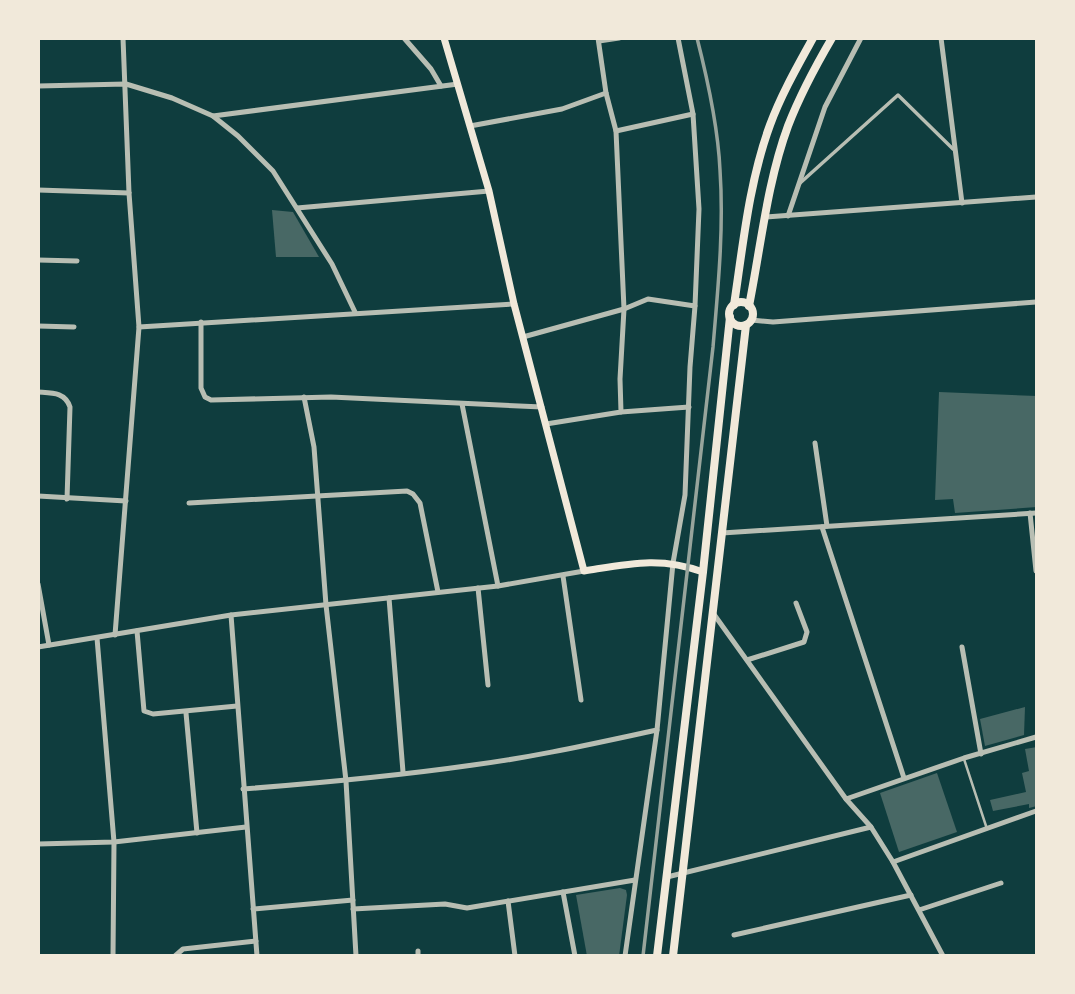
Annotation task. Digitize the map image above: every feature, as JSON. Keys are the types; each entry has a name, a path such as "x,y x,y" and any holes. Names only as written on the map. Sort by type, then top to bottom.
{"main road":[{"path":"444,38 489,191 514,304 584,572 645,562 673,563 703,572"},
{"path":"657,956 703,572 731,308 734,305 753,183 762,149 790,79 813,38"},
{"path":"673,956 721,533 748,322 752,315 749,306 776,167 788,127 805,85 831,38"},
{"path":"734,305 742,302 749,306"},
{"path":"730,317 736,325 748,322"}],"street":[{"path":"115,635 139,327 129,193 122,38"},
{"path":"404,38 431,69 441,86"},
{"path":"620,38 599,40 606,93 616,131 624,309 621,412"},
{"path":"625,956 657,730 673,563 685,495 699,209 692,114 678,38"},
{"path":"788,216 825,107 861,38"},
{"path":"941,38 962,203"},
{"path":"38,86 126,84 172,98 213,116 238,136 272,171 332,264 355,312"},
{"path":"213,116 458,84"},
{"path":"470,126 562,109 606,93"},
{"path":"798,186 898,95 955,150"},
{"path":"616,131 692,114"},
{"path":"38,190 129,193"},
{"path":"297,208 489,191"},
{"path":"766,217 1037,197"},
{"path":"38,260 77,261"},
{"path":"523,337 624,309 648,299 695,306"},
{"path":"748,322 1037,302"},
{"path":"139,327 514,304"},
{"path":"201,322 201,388 205,397 221,401 304,397 542,407"},
{"path":"38,326 74,327"},
{"path":"38,392 61,395 66,398 70,407 68,499"},
{"path":"304,397 314,447 326,605 346,781 356,956"},
{"path":"462,404 498,586"},
{"path":"547,424 621,412 689,407"},
{"path":"815,443 825,527 904,778"},
{"path":"189,503 394,491 413,494 420,503 424,516 438,592"},
{"path":"38,496 126,501"},
{"path":"721,533 1033,513 1037,571"},
{"path":"38,647 231,615 498,586 584,572"},
{"path":"563,576 582,700"},
{"path":"38,584 50,645"},
{"path":"478,588 488,685"},
{"path":"389,598 403,772"},
{"path":"747,660 804,642 807,632 796,603"},
{"path":"713,612 846,799 871,827 893,862 943,956"},
{"path":"231,615 257,956"},
{"path":"137,631 144,710 153,715 237,706"},
{"path":"96,638 114,842 113,956"},
{"path":"962,647 981,754"},
{"path":"186,713 197,833"},
{"path":"243,789 346,781 511,759 657,730"},
{"path":"846,799 964,758 1037,737"},
{"path":"893,862 1037,811"},
{"path":"38,844 114,842 246,827"},
{"path":"667,877 871,827"},
{"path":"353,909 445,904 467,908 635,880"},
{"path":"919,910 1001,883"},
{"path":"563,892 575,956"},
{"path":"734,934 911,895"},
{"path":"253,909 353,900"},
{"path":"508,901 516,956"},
{"path":"175,956 183,949 256,941"}],"lane":[{"path":"964,758 987,829"}],"building":[{"path":"272,210 293,212 319,257 276,257"},
{"path":"939,392 1037,396 1037,507 955,513 953,499 935,500"},
{"path":"1025,707 1024,735 985,746 980,719"},
{"path":"1037,747 1037,806 1029,808 1029,804 993,811 990,800 1026,792 1022,773 1029,771 1025,749"},
{"path":"937,773 957,832 899,852 880,793"},
{"path":"620,888 626,890 627,895 619,956 587,956 576,895"}],"railway":[{"path":"643,956 713,347 720,258 719,153 712,104 697,38"}]}
